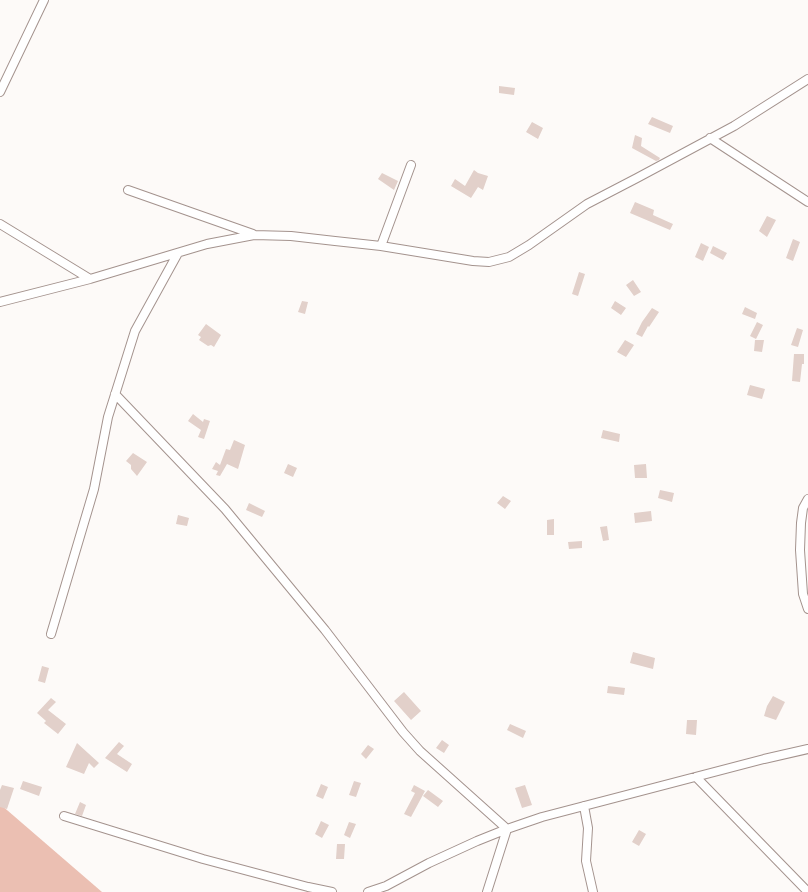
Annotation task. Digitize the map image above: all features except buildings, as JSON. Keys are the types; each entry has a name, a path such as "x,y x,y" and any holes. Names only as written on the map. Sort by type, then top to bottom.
{"street":[{"path":"0,92 44,0"},
{"path":"0,302 90,279 207,244 254,235 291,236 381,246 473,261 489,262 509,257 529,245 587,204 734,126 808,79"},
{"path":"710,138 808,202"},
{"path":"381,246 411,165"},
{"path":"128,190 254,235"},
{"path":"0,224 90,279"},
{"path":"51,634 94,489 108,417 136,331 178,253"},
{"path":"115,394 225,509 325,630 403,732 420,751 507,829"},
{"path":"808,499 803,508 800,550 803,594 808,610"},
{"path":"376,892 442,857 477,841 542,817 808,749"},
{"path":"696,777 808,892"},
{"path":"584,806 588,828 586,861 593,892"},
{"path":"64,816 203,859 332,892"},
{"path":"487,892 507,829"},
{"path":"368,892 386,886"}],"shaded area":[{"path":"0,804 102,892 0,892"}]}
